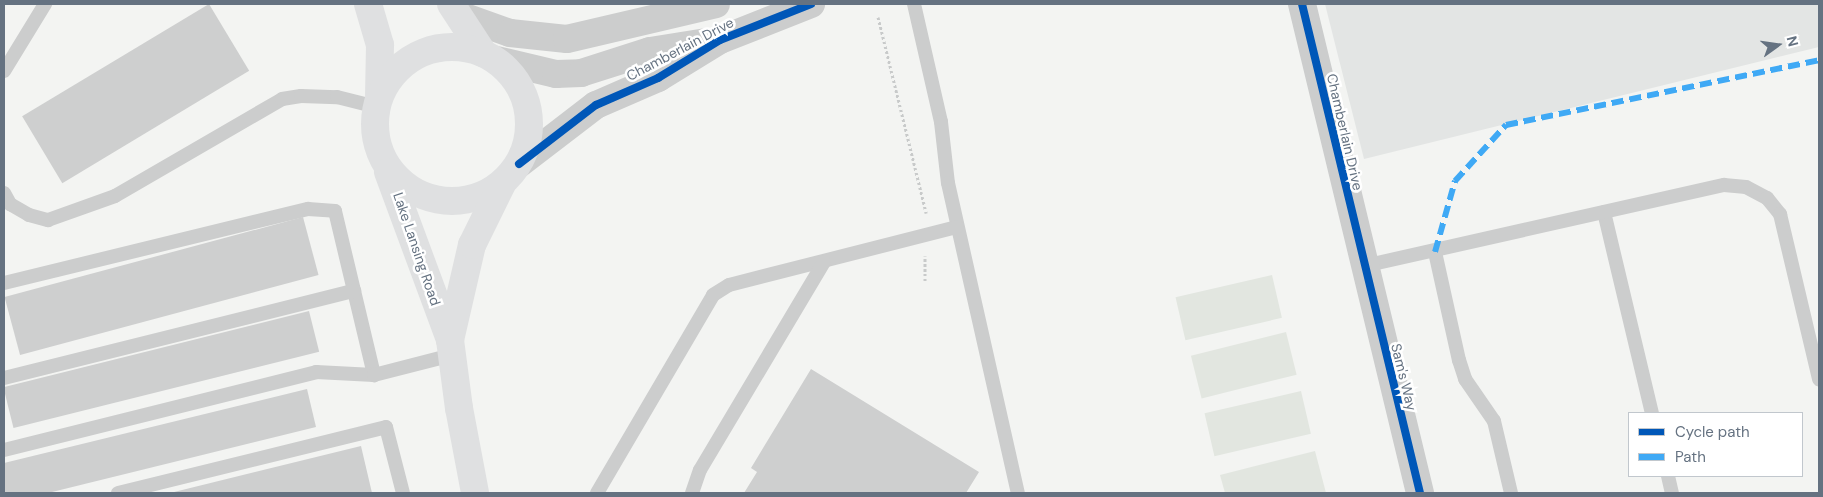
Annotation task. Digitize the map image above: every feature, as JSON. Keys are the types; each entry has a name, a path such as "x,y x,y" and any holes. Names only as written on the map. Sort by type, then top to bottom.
{"main road":[{"path":"368,4 380,45 376,136 383,159 407,185 439,199 472,198 510,174 528,139 527,104 516,79 490,56 457,10"},
{"path":"378,102 396,70 424,53 462,47 490,56"},
{"name":"Lake Lansing Road","path":"383,159 410,225 424,275 451,348 475,493"},
{"name":"Lake Lansing Road","path":"451,348 472,245 510,174"}],"street":[{"path":"457,10 510,33 568,39 716,4"},
{"name":"Chamberlain Drive","path":"510,174 584,112 658,78 720,40 811,4"},
{"name":"Chamberlain Drive","path":"1302,4 1364,266"},
{"name":"Chamberlain Drive","path":"490,56 556,74 581,73 650,51 720,40"},
{"name":"Sam's Way","path":"1364,266 1420,493"}],"lane":[{"path":"4,71 45,4"},
{"path":"914,4 941,122 948,183 957,227 1018,493"},
{"path":"4,193 10,204 29,215 48,220 115,196 282,99 337,97 378,102"},
{"path":"1364,266 1435,252 1724,185 1746,187 1767,198 1780,214 1819,379"},
{"path":"4,283 308,209 335,211 374,375"},
{"path":"1604,212 1652,412"},
{"path":"597,493 713,295 729,285 957,227"},
{"path":"1435,252 1459,360 1465,379 1494,421 1511,493"},
{"path":"692,493 700,470 824,262"},
{"path":"4,378 354,290"},
{"path":"4,450 316,372 374,375 451,348"},
{"path":"118,493 386,426 403,493"},
{"path":"1668,477 1672,493"}],"path":[{"path":"878,17 926,207 925,281"}],"shaded area":[{"path":"1325,4 1819,4 1819,47 1364,159"},
{"path":"1272,275 1282,318 1185,340 1176,297"},
{"path":"1286,332 1297,375 1202,398 1191,356"},
{"path":"1301,391 1311,434 1214,456 1205,413"},
{"path":"1315,451 1326,493 1225,493 1220,475"}],"building":[{"path":"209,4 249,71 62,183 22,116"},
{"path":"303,217 319,275 20,355 5,297"},
{"path":"309,311 319,352 14,428 4,387"},
{"path":"811,369 979,472 966,493 744,493 757,472 751,468"},
{"path":"307,389 316,427 48,493 4,493 4,463"},
{"path":"361,446 372,493 170,493"}],"marked path":[{"path":"1435,252 1455,181 1506,125 1819,60"}],"cycle path":[{"path":"519,164 596,105 658,78 720,40 811,4"},
{"path":"1302,4 1420,493"}]}
